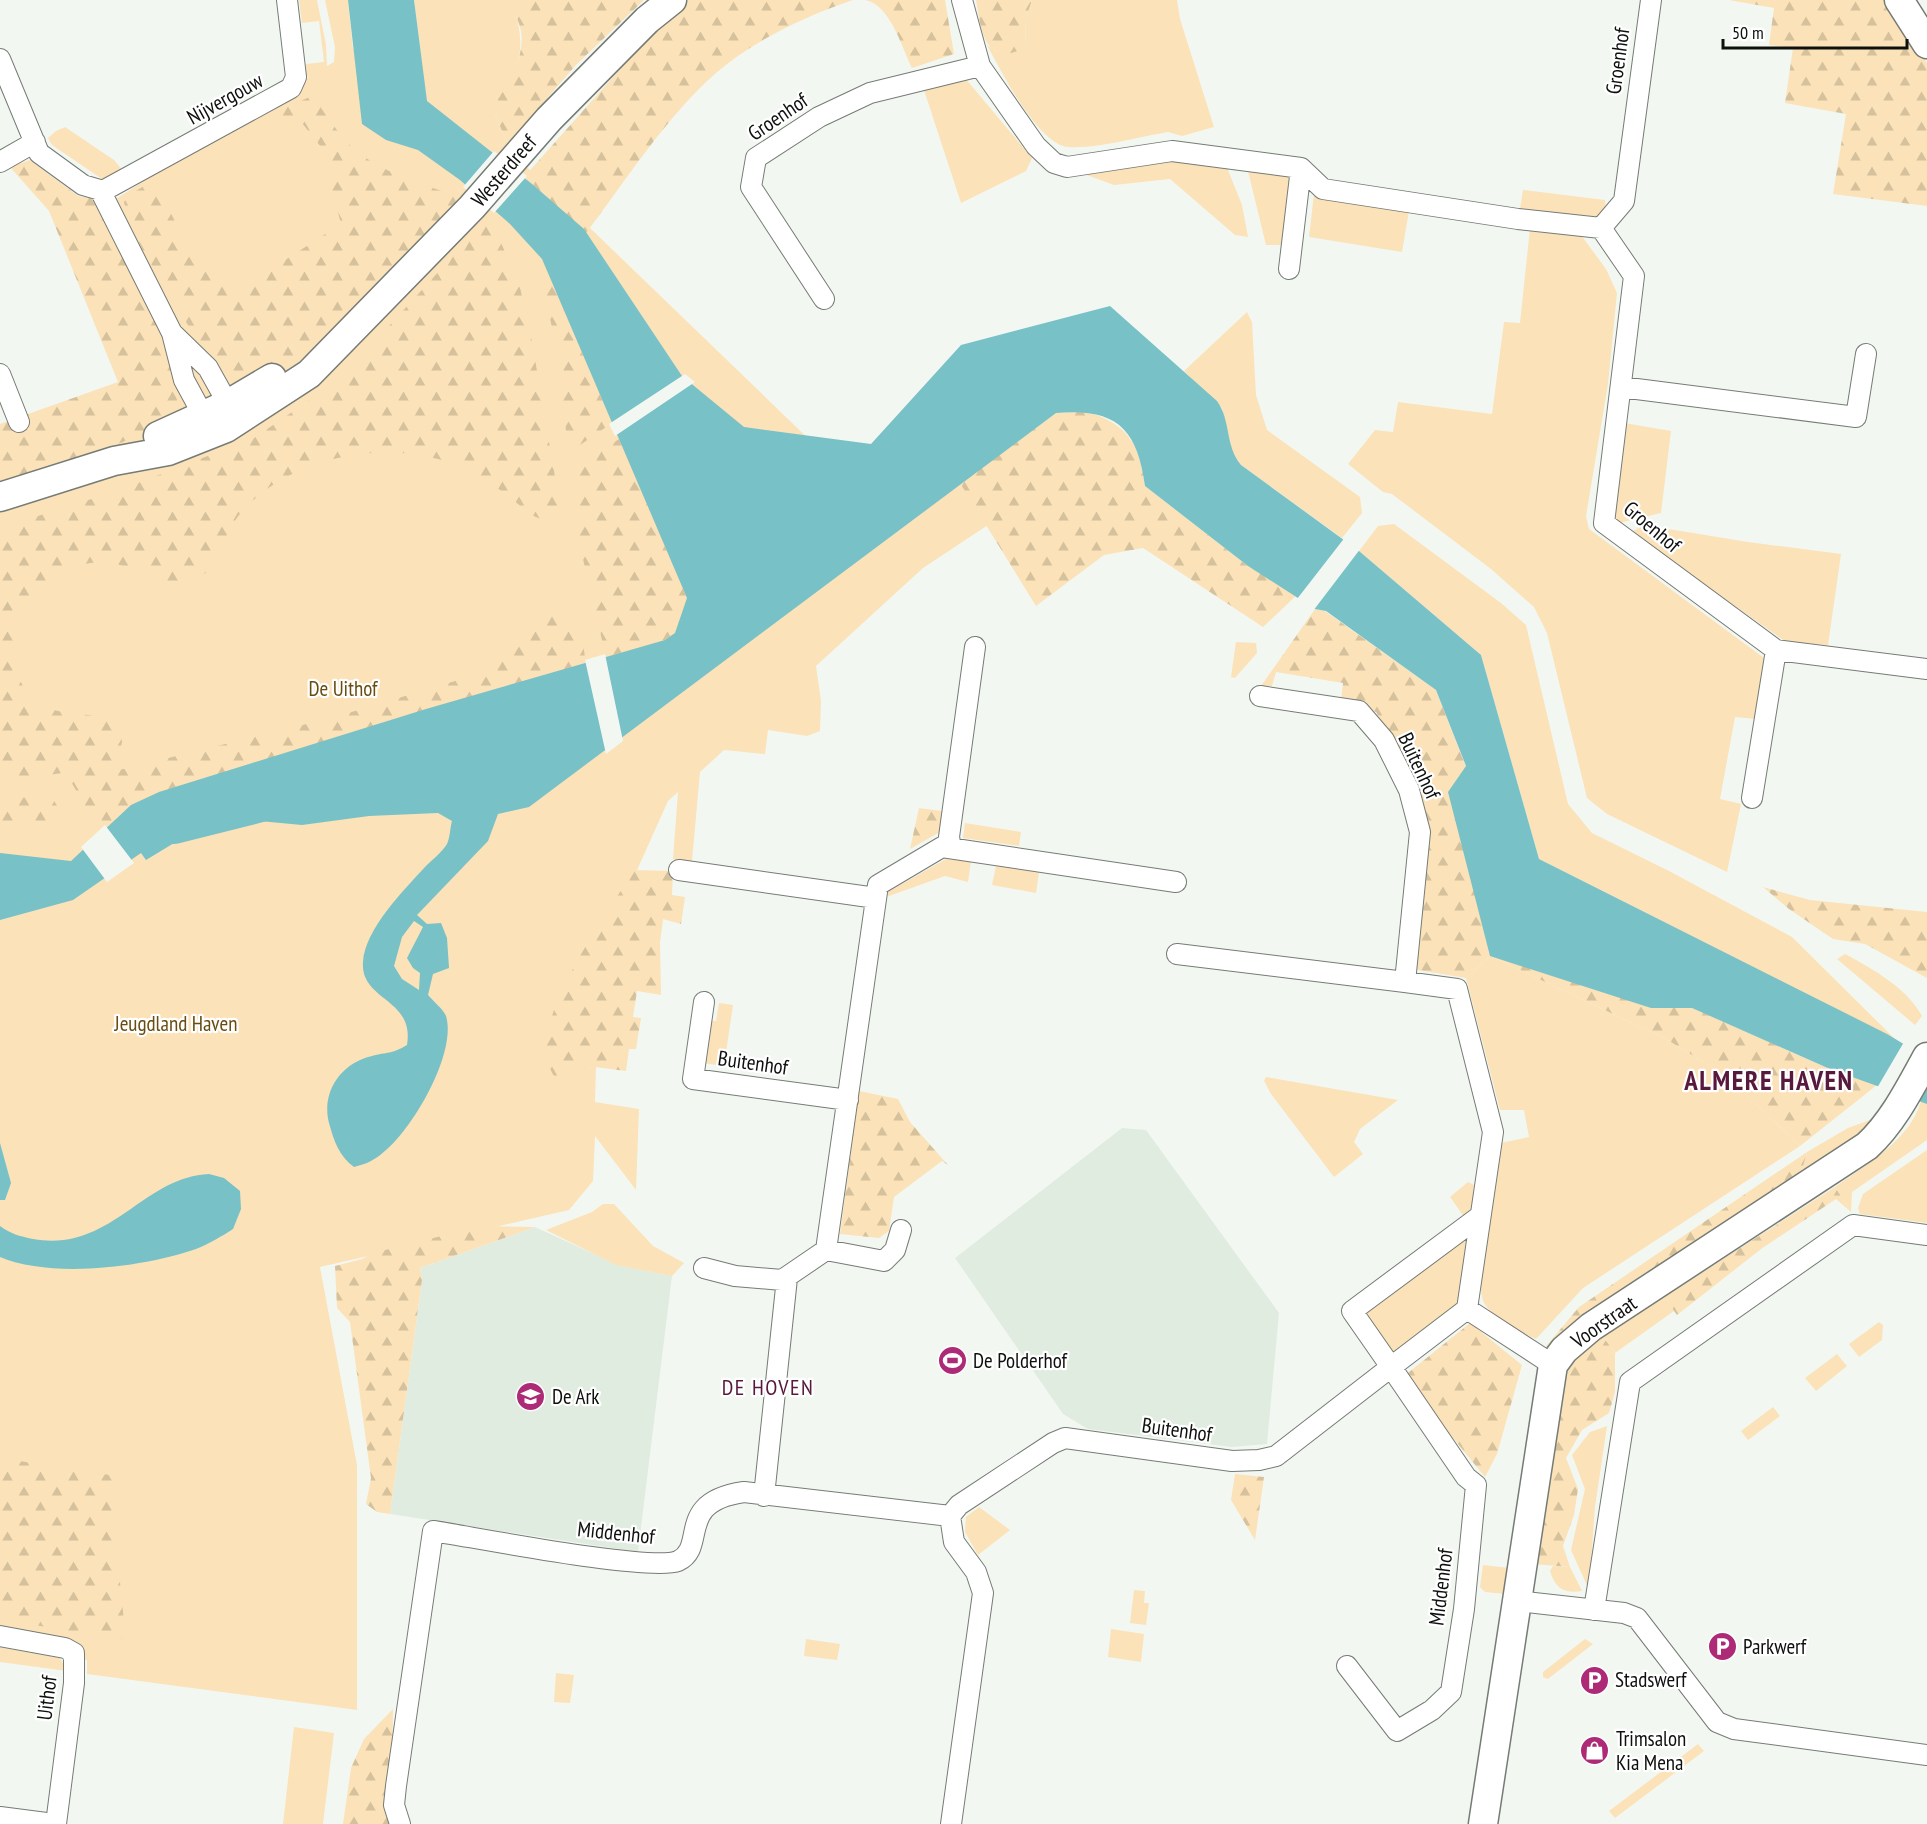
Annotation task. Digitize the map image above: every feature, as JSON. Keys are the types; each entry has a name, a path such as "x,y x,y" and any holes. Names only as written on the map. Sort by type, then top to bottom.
{"street":[{"name":"Nijvergouw","path":"101,192 291,88 296,77 287,0"},
{"name":"Westerdreef","path":"0,497 114,461 168,451 219,416 309,374 472,207 520,152 639,28 672,0"},
{"path":"963,0 980,66 1036,146 1054,164 1067,167 1172,151 1301,168 1323,189 1518,219 1601,228"},
{"name":"Groenhof","path":"1651,0 1623,201 1601,228 1634,276 1604,523 1776,651 1927,669"},
{"path":"1899,0 1927,44"},
{"path":"0,59 39,153 83,185 101,192 172,333 184,380 219,416"},
{"name":"Groenhof","path":"824,299 751,187 756,158 819,117 870,93 980,66"},
{"path":"0,162 35,142"},
{"path":"1289,268 1301,168"},
{"path":"172,333 208,368 219,416"},
{"path":"1622,387 1856,417 1866,354"},
{"path":"0,374 19,422"},
{"path":"951,848 950,837 975,646"},
{"path":"1752,798 1776,651"},
{"name":"Buitenhof","path":"1260,696 1359,711 1384,740 1409,790 1420,832 1405,982"},
{"path":"704,1268 735,1276 787,1278 826,1250 878,885 942,847 1176,882"},
{"path":"679,870 876,898"},
{"path":"1177,954 1457,989 1493,1132 1467,1309 1553,1365"},
{"name":"Buitenhof","path":"704,1002 693,1078 848,1100"},
{"name":"Voorstraat","path":"1484,1824 1553,1365 1564,1350 1591,1327 1867,1146 1878,1136 1900,1104 1927,1058"},
{"path":"1391,1366 1352,1311 1480,1216"},
{"path":"1594,1610 1630,1382 1853,1225 1927,1235"},
{"path":"826,1250 884,1261 896,1250 901,1230"},
{"path":"764,1496 787,1278"},
{"name":"Buitenhof","path":"950,1516 958,1505 1053,1443 1065,1438 1232,1461 1259,1461 1276,1456 1467,1309"},
{"name":"Middenhof","path":"1347,1665 1397,1731 1432,1710 1451,1692 1464,1609 1476,1485 1466,1477 1391,1366"},
{"name":"Middenhof","path":"400,1824 394,1805 396,1786 433,1531 636,1563 676,1562 685,1556 694,1536 698,1515 709,1503 726,1494 744,1492 950,1516"},
{"path":"950,1516 954,1542 976,1572 983,1593 951,1824"},
{"path":"1517,1601 1624,1613 1637,1618 1717,1722 1734,1729 1927,1755"},
{"name":"Uithof","path":"0,1636 65,1648 74,1653 76,1666 55,1824 0,1817"}],"shaded area":[{"name":"De Polderhof","path":"1122,1128 1146,1130 1279,1313 1267,1444 1232,1447 1088,1429 1063,1414 955,1258"},
{"name":"De Ark","path":"535,1227 618,1265 672,1276 638,1552 390,1514 422,1280 420,1268"}],"green space":[{"name":"De Uithof","path":"299,0 317,0 326,45 327,66 334,62 335,47 325,0 348,0 353,49 422,66 414,0 511,0 519,29 519,55 511,79 494,104 494,114 508,143 506,147 900,527 960,483 988,525 923,568 816,666 821,701 820,731 807,736 768,730 765,754 724,750 700,772 692,861 673,859 678,792 668,801 599,955 595,1102 639,1109 636,1190 595,1136 593,1181 569,1210 320,1267 357,1465 357,1710 87,1674 87,1660 0,1644 0,446 157,399 106,205 309,77 306,76 306,64 324,62 319,21 302,23"},
{"path":"509,0 644,0 576,65 508,143 494,114 494,104 515,70 521,51 521,31"},
{"path":"689,0 853,0 781,30 747,50 716,73 663,129 586,233 524,177 671,13"},
{"path":"865,0 945,0 954,54 912,68 888,18 874,3"},
{"path":"976,0 1032,0 1026,18 1025,48 1011,53 1001,53 993,49 983,33"},
{"path":"1032,0 1177,0 1180,19 1214,127 1182,136 1168,132 1092,146 1068,147 1056,143 1045,134 1021,104 987,45 997,52 1025,48 1026,18"},
{"path":"1729,0 1887,0 1927,63 1927,206 1833,194 1846,114 1785,103 1793,48 1769,45 1774,8"},
{"path":"965,78 1032,158 1026,171 961,203 923,87"},
{"path":"312,96 342,136 369,160 397,174 455,196 461,204 391,281 320,340 268,374 247,382 232,381 203,350 156,273 140,245 124,202 129,195 154,180 195,261 237,291 341,224 321,147 302,123 254,121"},
{"path":"65,127 114,160 123,171 102,179 52,145 48,138"},
{"path":"1172,157 1226,165 1242,205 1248,237 1235,235 1170,179 1114,185 1076,171"},
{"path":"30,160 78,196 95,199 134,272 159,327 169,354 175,380 177,404 163,418 121,443 69,463 0,484 0,424 118,382 49,211 10,167"},
{"path":"1247,167 1293,175 1281,245 1266,245"},
{"path":"1523,190 1605,200 1606,209 1599,217 1588,219 1520,209"},
{"path":"1314,194 1409,211 1402,252 1309,237"},
{"path":"483,223 497,234 519,283 531,336 563,524 533,516 480,476 465,468 431,457 403,453 375,453 347,456 320,463 294,473 270,487 249,504 230,529 213,564 192,583 176,591 146,574 114,564 91,563 56,574 31,597 23,611 17,628 15,646 17,669 25,690 43,706 57,711 96,717 119,727 122,742 115,771 335,717 472,676 552,613 572,618 580,626 586,663 159,792 101,833 70,780 62,773 0,782 0,528 120,490 254,438 323,391 368,349"},
{"path":"1530,228 1581,235 1606,269 1617,293 1608,384 1586,516 1589,529 1764,658 1755,719 1735,717 1720,799 1741,804 1727,872 1607,814 1587,798 1547,633 1534,607 1491,569 1392,494 1383,492 1348,464 1375,430 1393,432 1398,402 1492,414 1504,322 1520,323"},
{"path":"536,253 542,259 612,423 580,445 570,447 567,442 559,360"},
{"path":"1247,312 1252,322 1256,395 1267,430 1360,497 1362,513 1342,538 1241,465 1233,455 1222,408 1184,371"},
{"path":"1086,411 1113,423 1129,438 1139,458 1145,486 1248,566 1297,595 1263,627 1143,548 1104,555 1036,606 960,483 1056,413"},
{"path":"1624,423 1671,431 1661,513 1619,523 1610,515"},
{"path":"619,439 687,598 675,633 665,640 606,657 579,542 572,472"},
{"path":"1394,524 1501,603 1526,625 1568,804 1592,833 1669,871 1792,937 1896,1040 1539,859 1481,655 1359,551 1378,526"},
{"path":"1644,525 1841,554 1828,645 1786,642 1631,532"},
{"path":"1315,609 1325,611 1436,690 1466,767 1448,792 1688,1006 1830,1069 1877,1085 1800,1146 1726,1076 1666,1039 1490,956 1466,978 1412,969 1414,778 1376,712 1341,700 1343,683 1276,672 1272,686 1261,686"},
{"path":"1236,642 1256,643 1257,653 1235,678 1231,677"},
{"path":"51,796 71,828 0,822 0,799"},
{"path":"919,808 942,811 940,832 910,849"},
{"path":"965,823 1021,832 1019,846 963,838"},
{"path":"946,859 971,861 968,882 945,876 889,896 886,893"},
{"path":"996,866 1039,872 1036,893 992,885"},
{"path":"634,870 673,871 672,895 685,897 681,924 663,919 660,943 661,995 637,991 633,1017 641,1018 636,1049 629,1049 626,1071 587,1066 557,1081 546,1056 547,1035 554,1011 578,960"},
{"path":"1763,887 1810,900 1927,912 1927,978 1865,944 1833,939 1789,909"},
{"path":"1845,954 1878,973 1908,997 1922,1016 1915,1025 1837,959"},
{"path":"1490,956 1666,1039 1726,1076 1800,1146 1583,1288 1536,1339 1494,1314 1484,1303 1481,1290 1483,1250 1501,1143 1529,1137 1524,1110 1500,1110 1466,978"},
{"path":"719,1003 733,1005 724,1066 703,1063 709,1021 716,1021"},
{"path":"1266,1077 1398,1100 1360,1129 1354,1142 1363,1154 1334,1177 1271,1094 1264,1081"},
{"path":"859,1091 898,1099 910,1122 948,1165 942,1161 894,1197 889,1231 879,1238 840,1234"},
{"path":"1921,1101 1927,1104 1927,1140 1852,1192 1851,1212 1835,1187 1886,1150 1897,1139 1907,1128"},
{"path":"1878,1117 1860,1138 1800,1178 1807,1152 1848,1128"},
{"path":"1927,1150 1927,1223 1860,1214 1858,1208 1863,1194"},
{"path":"1807,1152 1800,1178 1540,1368 1532,1363 1579,1307"},
{"path":"1468,1182 1474,1185 1471,1215 1467,1221 1450,1197"},
{"path":"1835,1187 1851,1212 1836,1199 1761,1249 1677,1315 1664,1297"},
{"path":"603,1204 614,1204 653,1246 684,1263 672,1276 616,1265 546,1230 592,1212"},
{"path":"482,1226 535,1227 420,1268 422,1280 390,1514 377,1512 366,1504 371,1478 350,1322 337,1308 335,1266 362,1259 373,1253"},
{"path":"1475,1232 1462,1310 1395,1368 1359,1312"},
{"path":"1661,1292 1674,1311 1615,1353 1601,1334"},
{"path":"1879,1322 1883,1325 1882,1340 1859,1357 1849,1344"},
{"path":"1470,1323 1522,1365 1497,1454 1485,1477 1403,1377"},
{"path":"1601,1334 1615,1353 1615,1392 1609,1413 1582,1430 1566,1458 1578,1489 1574,1515 1563,1546 1570,1567 1533,1564 1559,1374"},
{"path":"1837,1354 1847,1366 1816,1391 1805,1378"},
{"path":"1773,1407 1780,1416 1748,1440 1741,1431"},
{"path":"1607,1426 1595,1507 1589,1590 1571,1550 1585,1489 1572,1455 1590,1432"},
{"path":"0,1458 116,1476 114,1522 125,1632 121,1640 0,1619"},
{"path":"1235,1474 1264,1477 1255,1540 1231,1500"},
{"path":"979,1507 1010,1530 978,1555 965,1532 966,1517"},
{"path":"1483,1565 1509,1568 1506,1594 1485,1592 1480,1587"},
{"path":"1553,1566 1570,1567 1582,1591 1570,1592 1558,1586 1550,1571"},
{"path":"1134,1590 1145,1591 1144,1603 1149,1603 1146,1625 1130,1623"},
{"path":"1111,1629 1144,1634 1141,1662 1108,1657"},
{"path":"806,1639 840,1644 837,1660 804,1656"},
{"path":"1585,1639 1593,1644 1548,1679 1543,1677 1543,1672"},
{"path":"0,1647 60,1658 67,1671 0,1662"},
{"path":"556,1673 574,1675 570,1703 554,1702"},
{"path":"393,1709 391,1824 343,1824 351,1768 364,1739"},
{"path":"294,1727 334,1733 323,1824 283,1824"},
{"path":"1698,1744 1704,1751 1615,1818 1609,1811"}],"water":[{"path":"348,0 414,0 427,101 532,184 584,229 682,376 744,427 871,444 961,345 1110,306 1217,401 1224,416 1232,450 1241,465 1359,551 1481,655 1539,859 1887,1034 1927,1058 1927,1104 1830,1069 1692,1008 1651,1008 1490,956 1448,792 1466,766 1436,690 1326,611 1315,609 1248,566 1145,486 1136,449 1120,426 1108,418 1076,412 1056,413 529,807 498,814 488,841 417,915 427,924 441,923 447,938 449,968 433,974 428,995 446,1016 448,1033 437,1075 426,1097 399,1137 371,1161 354,1167 341,1153 331,1130 327,1112 331,1090 336,1080 351,1065 407,1045 407,1030 403,1018 396,1008 370,985 364,975 365,949 387,911 447,844 452,821 438,813 369,816 302,825 217,817 146,860 141,853 73,900 0,920 0,853 71,861 131,805 159,792 426,709 665,640 675,633 687,598 542,259 510,224 460,180 418,150 386,140 362,124","holes":["414,921 423,927 407,958 413,968 420,973 419,990 402,979 394,966 402,937"]},
{"path":"0,1143 11,1183 5,1200 0,1200"},
{"path":"209,1174 224,1178 240,1191 241,1209 233,1229 196,1249 151,1261 98,1268 45,1268 21,1264 0,1257 0,1226 15,1234 33,1239 60,1240 84,1235 125,1213 164,1187 185,1178"}],"pier":[{"path":"494,151 527,176 494,213 463,187"},
{"path":"685,374 695,382 615,436 609,424"},
{"path":"1346,536 1361,548 1313,611 1297,599"},
{"path":"605,654 623,741 606,754 585,660"},
{"path":"105,825 134,863 107,882 81,847"},
{"path":"1904,1042 1922,1053 1897,1099 1877,1088"}],"waterway":[{"path":"175,831 262,809"}],"place":[{"name":"De Polderhof","path":"952,1361"},
{"name":"De Ark","path":"531,1397"},
{"name":"Parkwerf","path":"1722,1647"},
{"name":"Stadswerf","path":"1594,1680"},
{"name":"Trimsalon Kia Mena","path":"1595,1751"}],"district":[{"name":"ALMERE HAVEN","path":"1769,1081"},
{"name":"DE HOVEN","path":"768,1387"}],"park label":[{"name":"Jeugdland Haven","path":"176,1024"}]}
